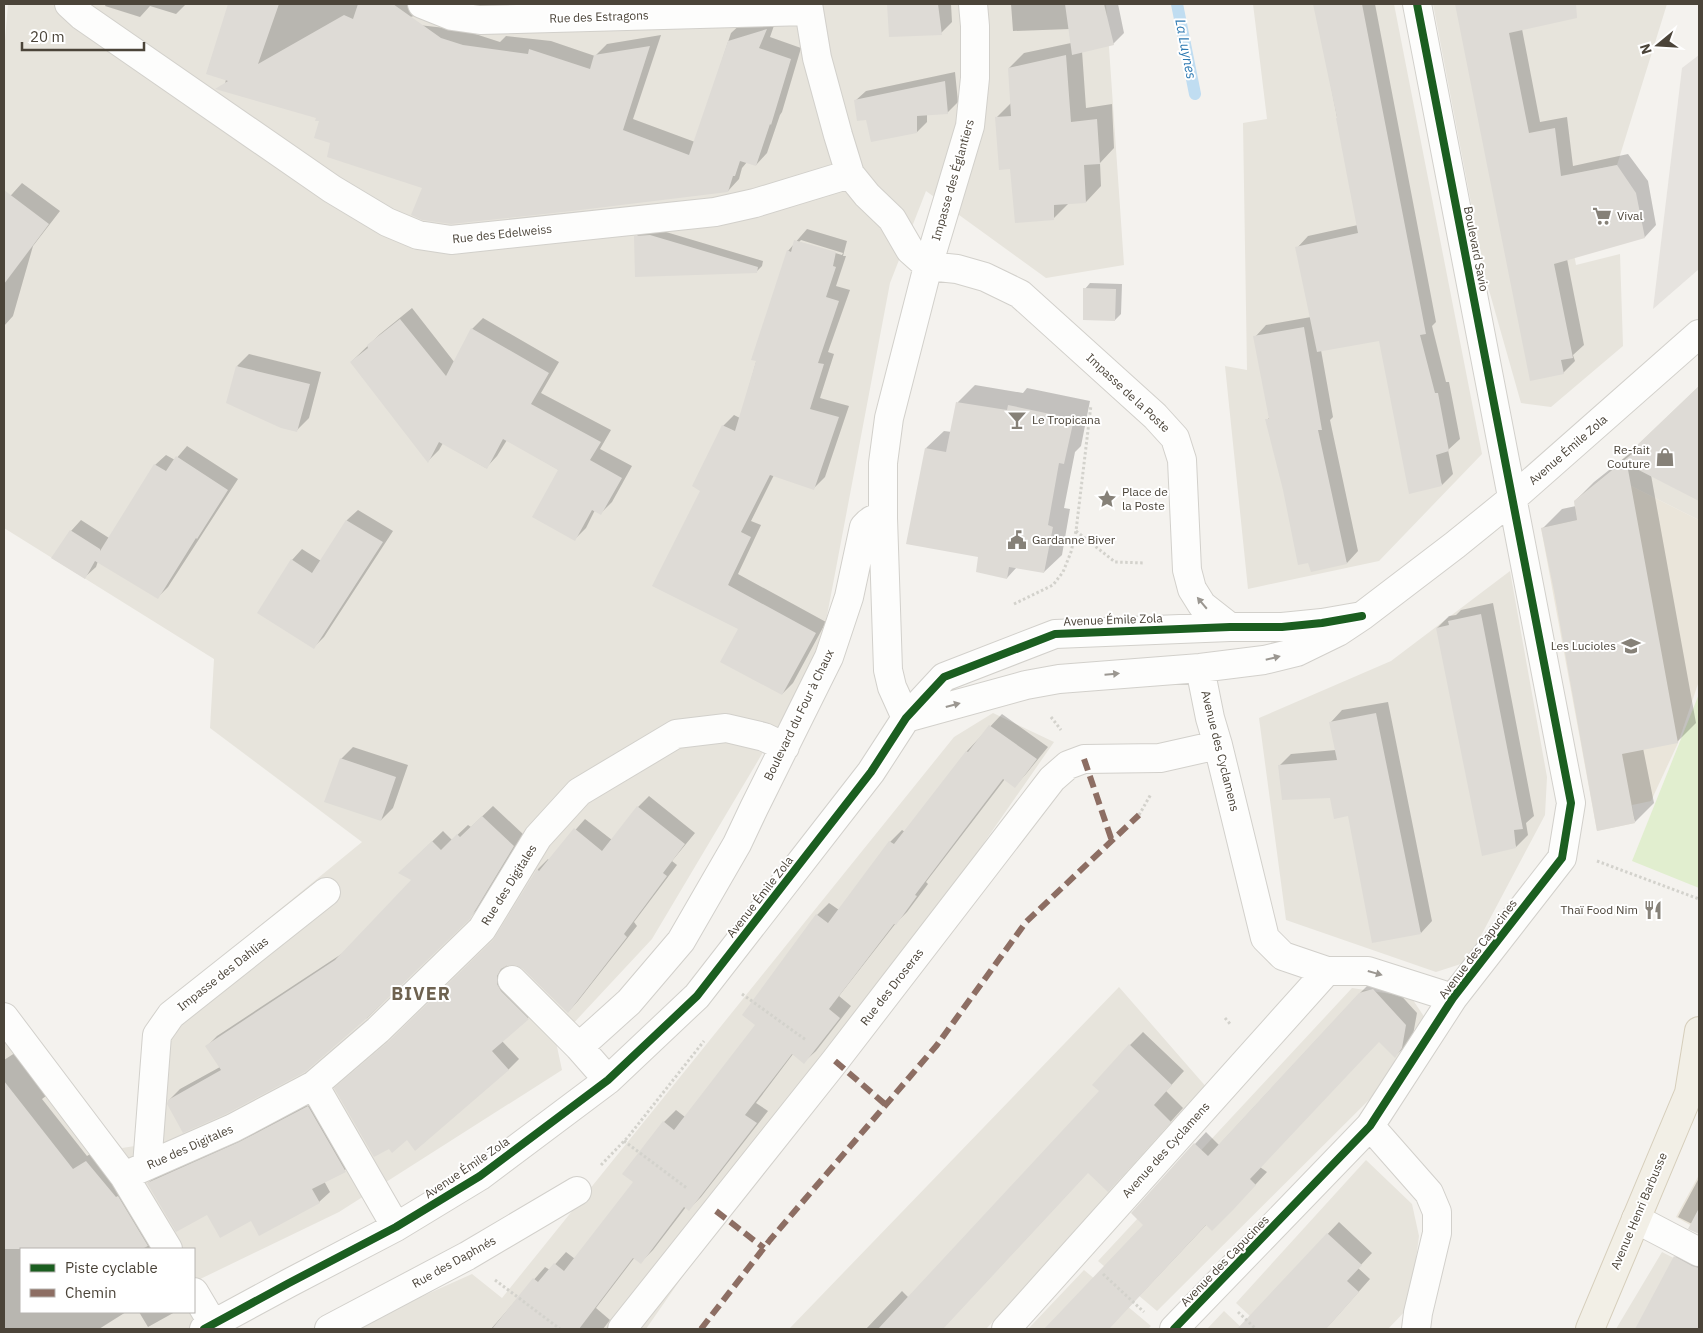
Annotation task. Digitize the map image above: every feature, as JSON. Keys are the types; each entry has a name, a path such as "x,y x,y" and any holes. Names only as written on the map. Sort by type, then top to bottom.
{"main road":[{"name":"Avenue Henri Barbusse","path":"1590,1329 1694,1086 1699,1031"}],"street":[{"name":"Rue des Edelweiss","path":"69,4 82,16 332,189 387,222 418,235 451,240 715,212 755,203 850,174"},
{"name":"Rue des Estragons","path":"422,4 452,16 480,20 808,7"},
{"name":"Impasse des Églantiers","path":"928,266 970,126 975,78 973,4"},
{"name":"Boulevard Savio","path":"1417,4 1512,498"},
{"path":"808,7 817,58 850,174 892,219 910,250 928,266 889,418 883,463 888,670 892,687 906,718"},
{"name":"Impasse de la Poste","path":"928,266 957,269 985,276 1020,294 1155,416 1176,438 1182,460 1187,570 1192,589 1202,605 1230,627"},
{"name":"Avenue Émile Zola","path":"906,718 1026,685 1059,679 1200,668 1264,660 1297,652 1338,632 1362,616 1456,545 1699,334"},
{"name":"Avenue des Capucines","path":"1174,1329 1370,1126 1453,998 1562,858 1571,803 1512,498"},
{"name":"Boulevard du Four à Chaux","path":"579,1047 629,1002 680,941 737,844 829,657 849,597 864,527 875,518 883,518"},
{"name":"Avenue Émile Zola","path":"221,1325 289,1283 396,1227 480,1176 608,1080 697,996 865,780 906,718 944,677 1055,634 1282,626 1322,623 1362,616"},
{"name":"Avenue des Cyclamens","path":"1200,668 1210,718 1265,938 1283,956 1327,972 1368,971 1453,998"},
{"name":"Rue des Digitales","path":"135,1171 233,1128 314,1086 378,1030 482,929 538,837 579,792 676,734 726,728 764,737 785,747"},
{"name":"Rue des Droseras","path":"622,1329 835,1061 1052,779 1068,766 1084,759 1160,758 1218,745"},
{"name":"Impasse des Dahlias","path":"135,1171 157,1035 170,1015 326,892"},
{"name":"Avenue des Cyclamens","path":"1006,1329 1327,972"},
{"path":"512,980 579,1047 608,1080"},
{"path":"4,1017 135,1171 168,1248"},
{"path":"314,1086 396,1227"},
{"path":"1370,1126 1429,1193 1437,1212 1437,1233 1416,1329"},
{"name":"Rue des Daphnés","path":"329,1329 467,1256 577,1191"},
{"path":"1636,1219 1699,1252"},
{"path":"195,1293 221,1325"}],"path":[{"path":"1014,604 1053,585 1063,572 1071,552 1076,530 1092,398"},
{"path":"1076,530 1115,562 1145,563"},
{"path":"1139,815 1152,793"},
{"path":"1563,848 1699,899"},
{"path":"742,994 835,1061"},
{"path":"624,1141 716,1210"},
{"path":"1077,1250 1148,1316"},
{"path":"467,1256 508,1291 560,1329"}],"shaded area":[{"path":"8,4 1106,4 1124,265 1046,278 926,191 890,283 819,658 652,939 556,1042 562,1070 339,1212 195,1282 195,1248 20,1248 20,1313 195,1313 204,1329 4,1329 4,1008 122,1148 135,1146 156,1011 362,842 210,728 214,659 4,528 4,52"},
{"path":"1253,4 1394,4 1482,454 1379,561 1248,589 1225,366 1247,370 1243,123 1267,119"},
{"path":"1433,4 1667,4 1617,165 1560,177 1576,265 1620,254 1623,346 1551,407 1521,403 1485,276"},
{"path":"1699,55 1699,269 1653,309 1682,68"},
{"path":"1699,386 1699,520 1607,474"},
{"name":"Les Lucioles","path":"1607,474 1699,520 1699,681 1678,743 1651,801 1632,805 1635,823 1597,831 1541,528 1577,520 1574,501"},
{"path":"1510,571 1547,777 1545,815 1467,962 1436,972 1286,920 1259,718 1391,661"},
{"path":"993,713 1054,742 646,1329 349,1329 472,1274 502,1298 954,737"},
{"path":"1119,987 1208,1089 986,1329 789,1329"},
{"path":"1352,988 1411,997 1427,1021 1393,1076 1157,1311 1098,1261"},
{"path":"1366,1160 1412,1204 1419,1236 1410,1306 1388,1329 1264,1329 1236,1303"},
{"path":"1699,1175 1699,1230 1676,1217"},
{"path":"1662,1252 1699,1271 1699,1329 1616,1329"},
{"path":"1084,1270 1151,1326 1148,1329 1028,1329"},
{"path":"1224,1311 1243,1329 1207,1329"}],"green space":[{"path":"1699,694 1699,888 1632,861"}],"building":[{"path":"228,4 279,4 258,64 344,15 353,19 358,4 393,4 441,38 463,45 528,54 529,49 590,69 594,55 650,46 623,130 689,155 728,41 767,29 759,48 791,59 771,125 756,166 740,161 728,192 451,224 422,220 411,215 422,188 327,157 330,143 314,138 319,121 315,121 316,118 215,89 228,81 206,74"},
{"path":"887,4 938,4 942,35 889,37"},
{"path":"1065,4 1104,4 1114,45 1072,55"},
{"path":"1313,4 1362,4 1426,334 1420,335 1435,393 1438,393 1449,451 1436,455 1442,486 1409,494 1379,341 1317,352 1295,247 1358,233 1337,118"},
{"path":"1455,4 1576,4 1577,18 1509,33 1529,133 1555,128 1561,176 1617,165 1636,193 1645,238 1554,264 1573,358 1561,360 1564,374 1530,381"},
{"path":"1066,55 1071,122 1097,119 1100,164 1084,165 1086,203 1054,205 1054,220 1015,223 1010,169 999,170 995,117 1011,116 1008,68"},
{"path":"945,81 948,114 917,116 917,133 871,142 866,120 857,121 854,100"},
{"path":"4,190 49,224 4,284"},
{"path":"650,235 758,267 757,273 635,277 634,236"},
{"path":"794,240 836,252 833,266 836,267 826,297 839,301 818,363 824,364 810,409 839,417 814,490 770,475 741,532 751,537 728,585 816,633 782,695 720,662 738,629 652,586 700,491 692,486 722,425 735,431 756,361 751,360 787,250 791,252"},
{"path":"1083,288 1116,289 1115,321 1083,320"},
{"path":"400,319 446,376 471,328 549,373 531,404 601,442 590,460 622,478 601,515 592,510 575,541 532,517 558,470 503,439 487,469 439,442 428,463 350,362 368,348 367,345"},
{"path":"1304,327 1322,430 1318,430 1347,564 1311,572 1308,563 1298,565 1283,490 1265,419 1269,419 1253,336"},
{"path":"236,366 310,384 297,432 281,428 226,403"},
{"name":"Les Lucioles","path":"1699,386 1699,501 1627,464 1678,743 1622,754 1635,823 1597,831 1541,528 1577,520 1574,501 1633,453 1631,451"},
{"path":"956,402 1007,410 1008,405 1074,419 1064,464 1059,463 1048,525 1053,527 1044,573 1009,567 1007,579 976,572 978,557 906,544 925,448 946,452"},
{"path":"176,456 228,490 158,599 95,561 85,579 51,558 70,530 100,549 100,551 154,464 166,471"},
{"path":"346,520 383,542 314,649 257,613 291,559 312,573"},
{"path":"1481,614 1523,829 1514,830 1516,848 1482,856 1436,628 1449,625 1448,621"},
{"path":"1376,713 1421,934 1372,943 1348,816 1334,819 1330,798 1282,800 1278,765 1337,760 1329,722"},
{"path":"989,725 1037,759 1015,788 1003,779 915,895 917,896 896,925 894,924 829,1009 840,1018 804,1064 792,1054 745,1115 757,1123 689,1211 684,1207 641,1264 633,1258 579,1329 492,1329 533,1278 538,1282 554,1263 564,1271 633,1182 622,1174 663,1121 674,1130 755,1025 742,1015 816,914 828,923 889,841 894,844 966,751 968,752"},
{"path":"340,758 396,777 381,821 324,802"},
{"path":"637,806 685,844 663,873 667,876 624,934 627,937 568,1013 523,969 516,965 508,965 501,969 497,976 497,984 501,991 529,1019 492,1051 509,1070 415,1151 407,1140 392,1153 389,1149 374,1157 334,1088 389,1041 493,940 537,869 539,871 574,828 602,851"},
{"path":"482,816 514,846 470,919 367,1018 305,1072 226,1114 183,1133 167,1104 168,1100 221,1070 205,1046 335,960 411,880 398,873 432,841 441,850 457,834 460,837"},
{"path":"1373,989 1406,1025 1402,1048 1395,1058 1379,1042 1250,1179 1256,1185 1233,1210 1212,1231 1206,1225 1109,1329 1044,1329 1143,1225 1131,1213 1194,1143 1208,1156 1359,993"},
{"path":"1129,1044 1172,1085 1154,1105 1171,1122 1108,1192 1088,1173 943,1329 878,1329 1099,1091 1092,1085"},
{"path":"4,1081 73,1169 86,1161 116,1197 118,1196 148,1246 144,1248 4,1249"},
{"path":"308,1106 346,1172 312,1189 320,1203 259,1236 251,1221 220,1238 207,1215 176,1232 147,1183 239,1142"},
{"path":"1699,1208 1699,1234 1688,1229"},
{"path":"1327,1233 1362,1265 1347,1281 1359,1292 1326,1329 1237,1329"},
{"path":"1674,1256 1699,1268 1699,1329 1635,1329"}],"waterway":[{"name":"La Luynes","path":"1177,4 1195,94"}],"marked path":[{"path":"1084,759 1112,841"},
{"path":"701,1329 770,1240 937,1045 1026,922 1139,815"},
{"path":"835,1061 886,1105"},
{"path":"716,1211 764,1248"}],"cycle path":[{"path":"1174,1329 1370,1126 1453,998 1562,858 1571,803 1417,4"},
{"path":"204,1329 396,1227 480,1176 608,1080 697,996 871,772 906,718 944,677 1055,634 1230,627 1282,627 1362,616"}],"place":[{"name":"Vival","path":"1602,216"},
{"name":"Le Tropicana","path":"1017,420"},
{"name":"Re-fait Couture","path":"1665,457"},
{"name":"Place de la Poste","path":"1107,499"},
{"name":"Gardanne Biver","path":"1017,540"},
{"name":"Les Lucioles","path":"1631,646"},
{"name":"Thaï Food Nim","path":"1653,910"}],"district":[{"name":"BIVER","path":"421,994"}]}
